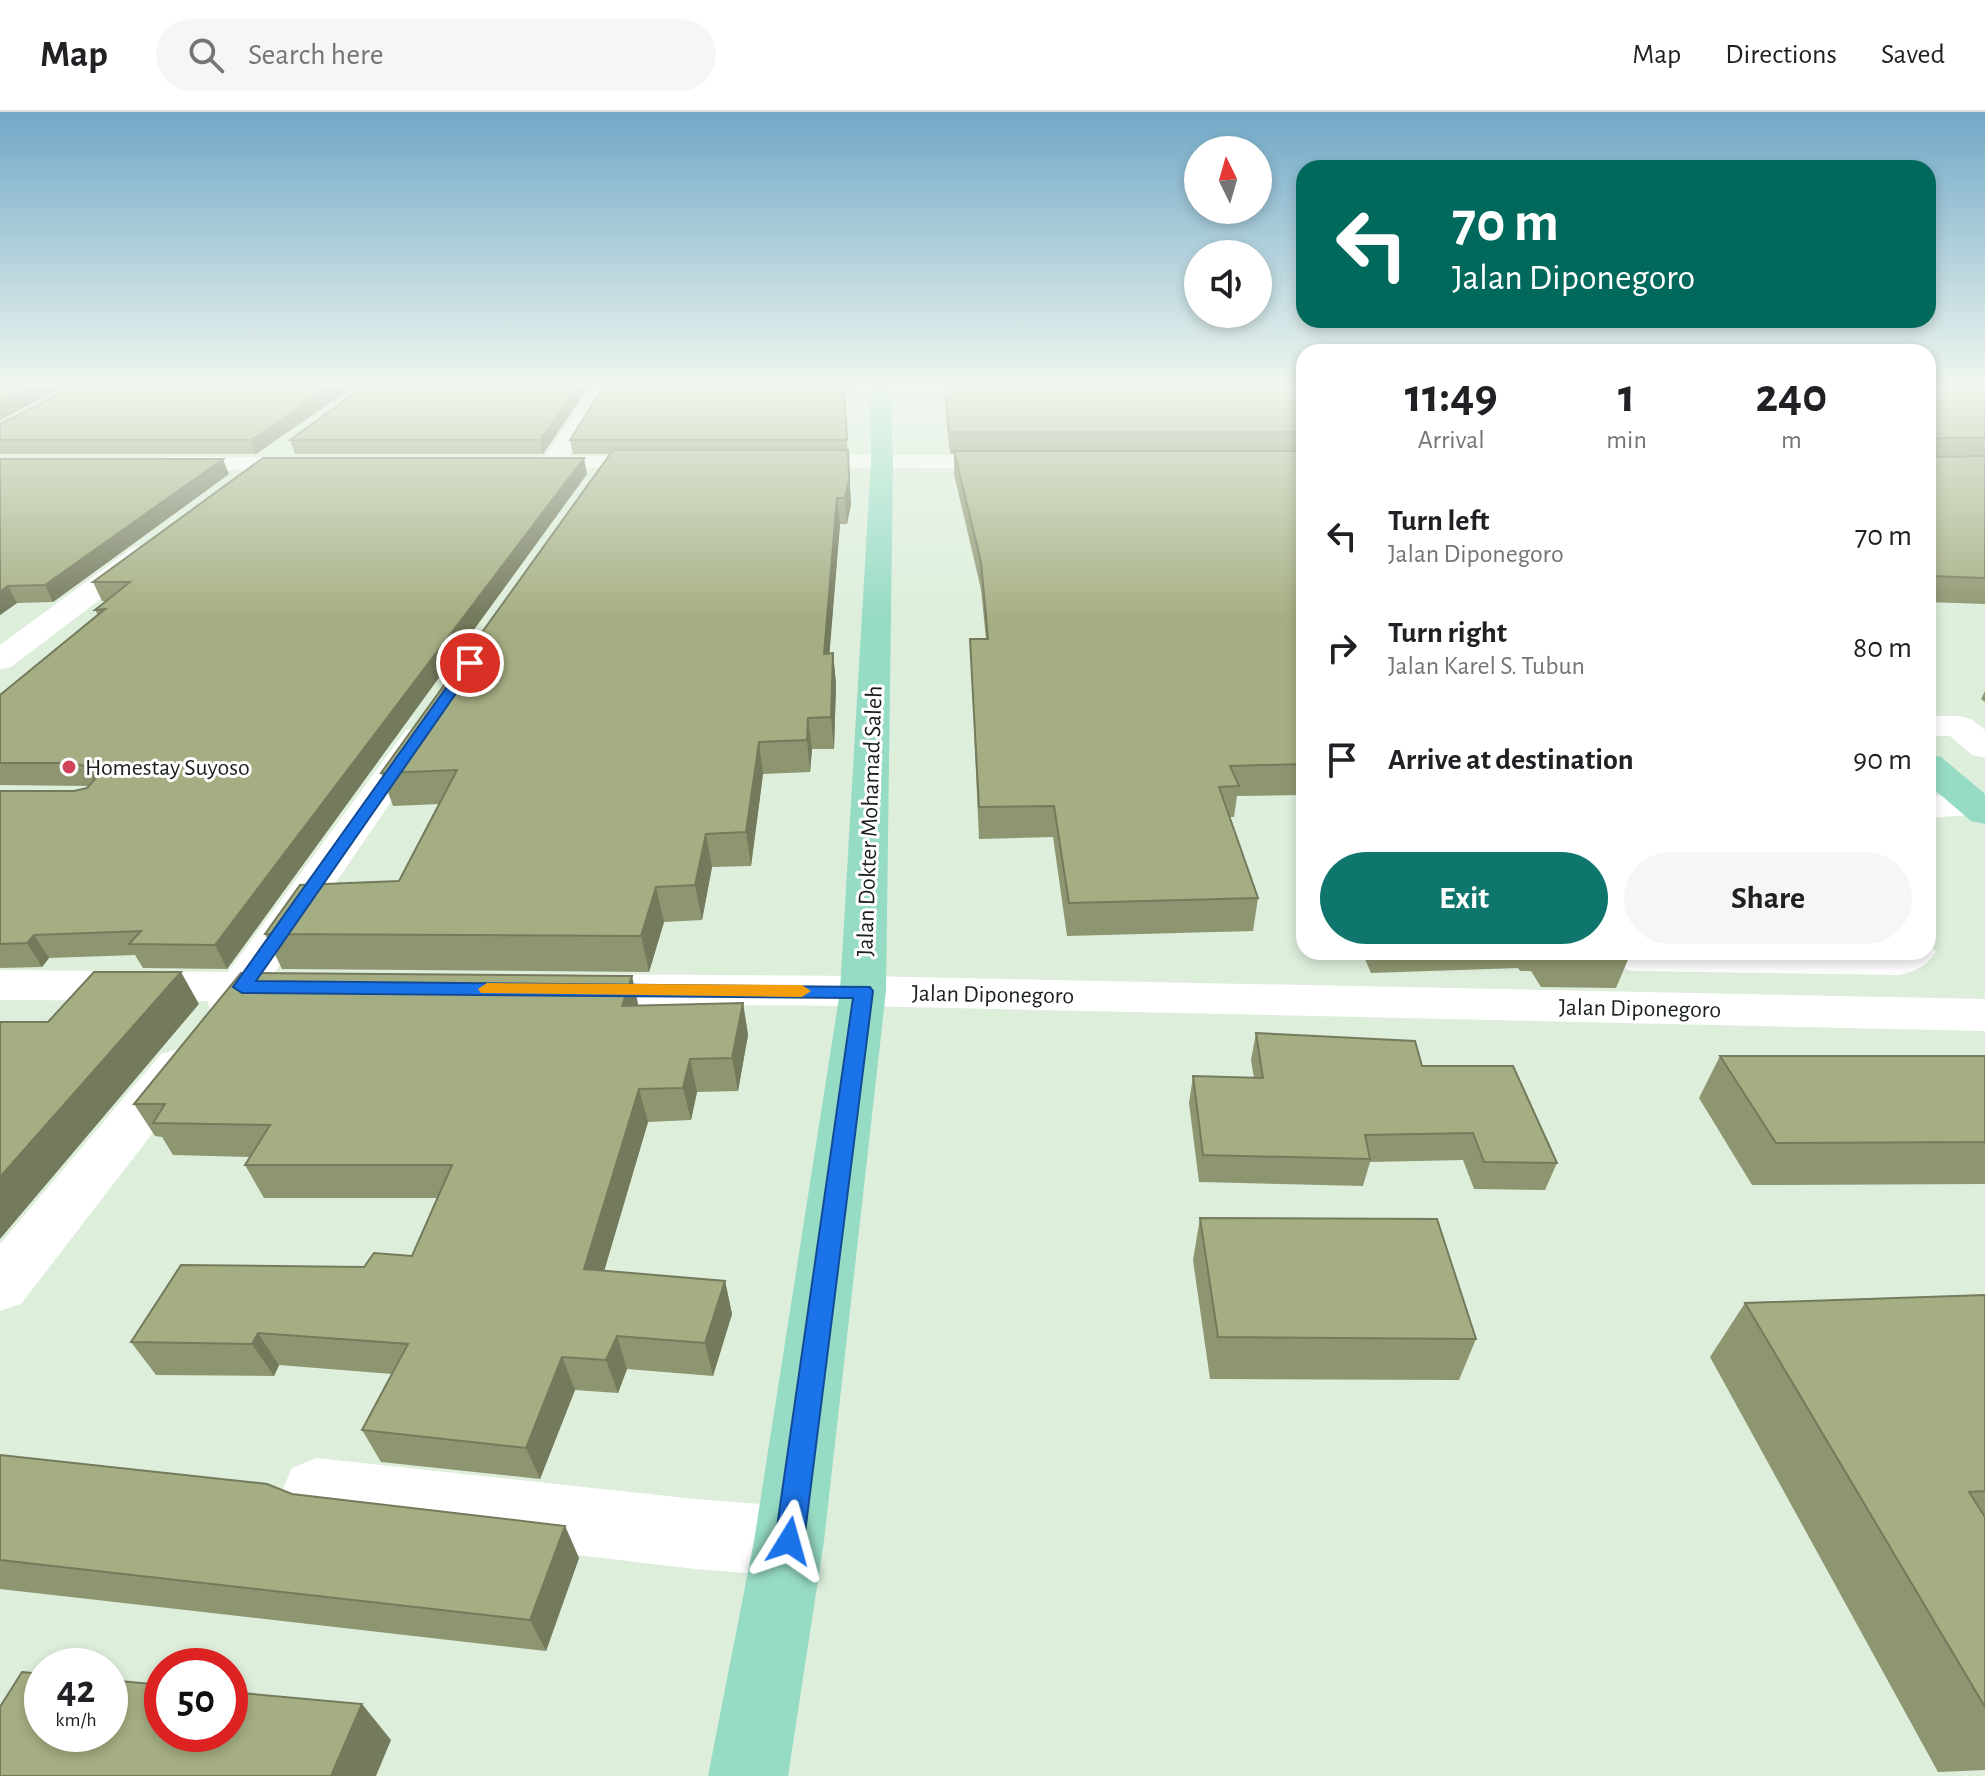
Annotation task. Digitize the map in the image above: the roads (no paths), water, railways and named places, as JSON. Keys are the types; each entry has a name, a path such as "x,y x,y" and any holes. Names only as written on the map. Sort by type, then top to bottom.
{"main road":[{"name":"Jalan Dokter Mohamad Saleh","path":"748,1776 789,1541 863,991 882,463"}],"street":[{"path":"507,463 553,463 601,476 690,463"},
{"path":"139,464 339,464"},
{"path":"225,492 262,464"},
{"path":"0,660 162,539"},
{"path":"0,1286 242,987 440,706"},
{"path":"1936,726 1959,726 1985,747"},
{"path":"1936,783 1980,809"},
{"path":"1833,960 1902,960"},
{"path":"0,985 322,988"},
{"name":"Jalan Diponegoro","path":"529,989 863,991 1985,1015"},
{"path":"316,1491 695,1534 789,1541"}],"place":[{"name":"Homestay Suyoso","path":"69,767"}]}
